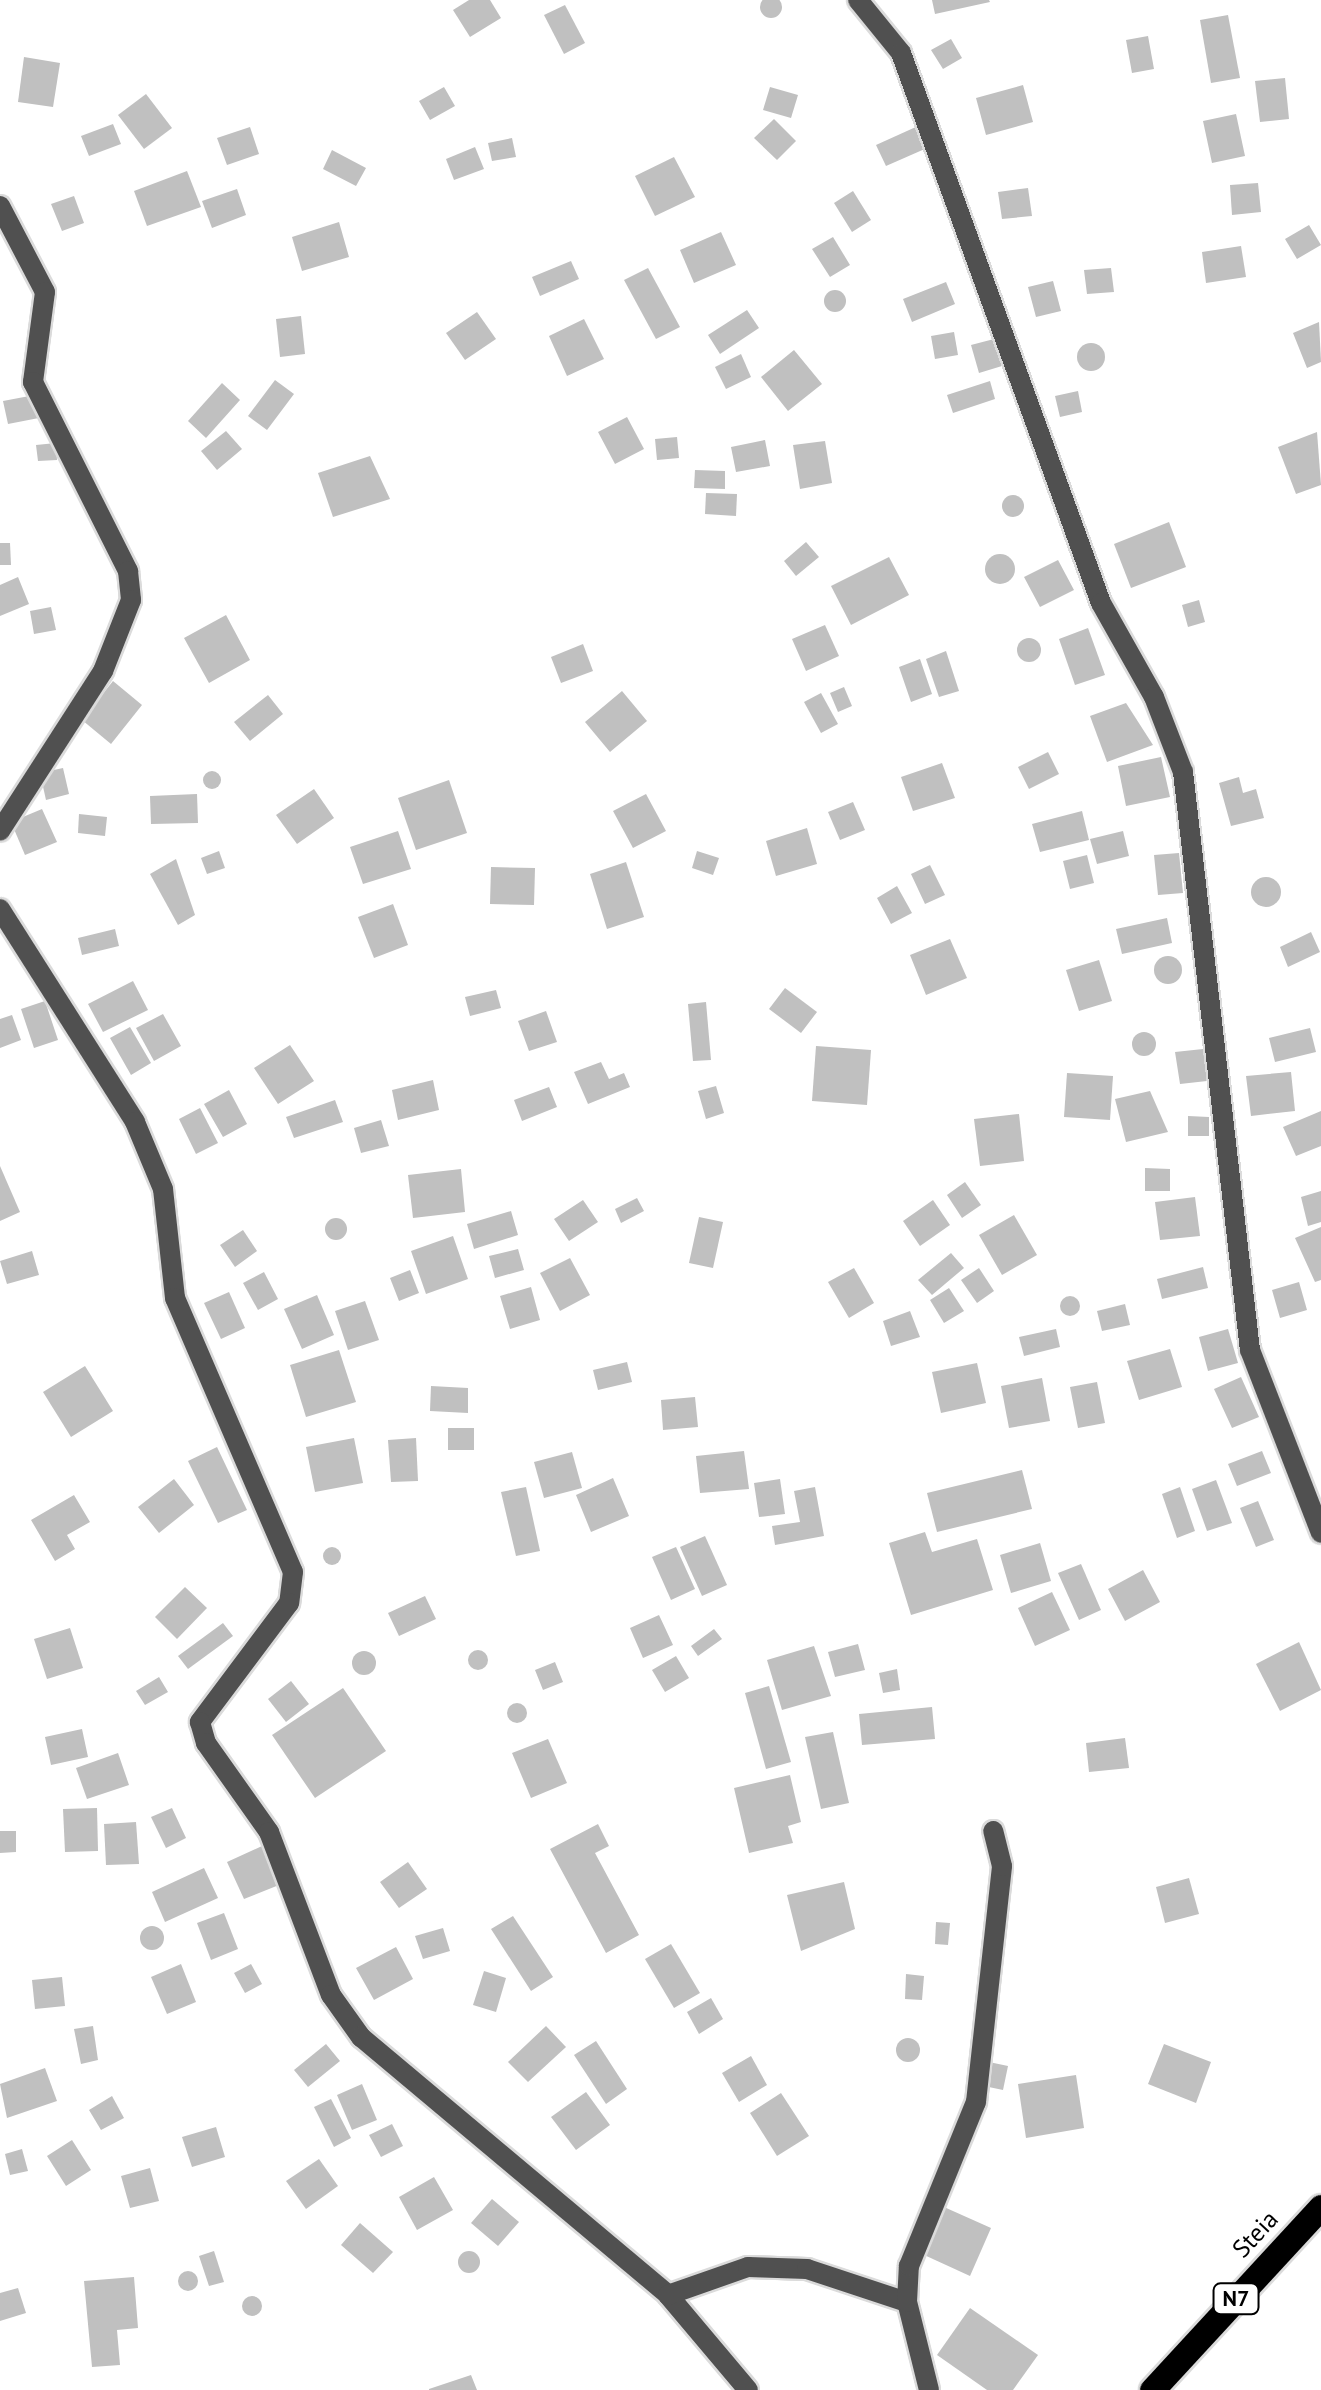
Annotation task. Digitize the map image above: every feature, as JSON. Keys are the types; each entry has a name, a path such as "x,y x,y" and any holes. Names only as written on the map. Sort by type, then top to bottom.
{"main road":[{"name":"Steia","path":"1152,2390 1321,2207"}],"street":[{"path":"858,0 901,52 1101,603 1154,697 1183,772 1196,834 1250,1350 1321,1533"},
{"path":"0,206 46,292 33,382 128,571 132,600 102,671 0,830"},
{"path":"0,910 135,1122 163,1189 175,1298 293,1572 289,1603 208,1702 200,1722 206,1743 269,1832 344,2018 668,2295 748,2390"},
{"path":"929,2390 906,2302 909,2266 976,2102 986,2050 1002,1866 992,1831"},
{"path":"668,2295 748,2267 807,2269 906,2302"}],"building":[{"path":"771,-4 779,-1 779,15 771,18 763,15 760,7 763,-1"},
{"path":"469,0 490,0 501,18 470,37 453,10"},
{"path":"932,0 989,0 990,2 935,14"},
{"path":"565,5 585,43 564,54 544,15"},
{"path":"1228,15 1240,78 1211,83 1200,20"},
{"path":"1148,36 1154,69 1132,73 1126,40"},
{"path":"951,39 962,58 943,69 931,50"},
{"path":"24,57 60,63 53,107 18,102"},
{"path":"1285,78 1289,119 1260,122 1255,81"},
{"path":"1023,85 1033,122 986,135 976,98"},
{"path":"444,87 455,106 430,120 419,101"},
{"path":"770,87 798,95 791,118 763,110"},
{"path":"146,94 172,128 144,149 118,115"},
{"path":"1236,114 1245,156 1212,163 1203,121"},
{"path":"774,119 796,141 777,160 754,138"},
{"path":"113,124 121,144 89,156 81,136"},
{"path":"918,126 927,148 886,166 876,145"},
{"path":"250,127 259,154 227,165 217,138"},
{"path":"512,138 516,157 492,161 488,143"},
{"path":"475,147 484,169 454,180 446,159"},
{"path":"332,150 366,168 356,186 323,169"},
{"path":"674,157 695,197 655,216 635,176"},
{"path":"187,171 201,207 147,226 134,191"},
{"path":"1258,183 1261,212 1232,215 1230,185"},
{"path":"1028,188 1032,216 1002,219 998,192"},
{"path":"237,189 246,215 212,228 202,201"},
{"path":"853,191 871,220 852,232 834,203"},
{"path":"74,196 84,223 62,231 51,204"},
{"path":"339,222 349,257 302,271 292,237"},
{"path":"1309,225 1321,245 1297,259 1285,239"},
{"path":"721,232 736,265 694,283 680,250"},
{"path":"833,237 850,265 830,277 812,249"},
{"path":"1241,246 1246,277 1206,283 1202,252"},
{"path":"571,261 579,279 540,296 532,277"},
{"path":"648,268 680,327 656,339 624,280"},
{"path":"1111,268 1114,292 1087,294 1084,270"},
{"path":"1053,281 1061,311 1036,317 1028,287"},
{"path":"946,282 955,304 912,322 903,299"},
{"path":"835,290 843,293 843,309 835,312 827,309 824,301 827,293"},
{"path":"747,310 759,328 720,354 708,335"},
{"path":"477,312 496,339 465,360 446,333"},
{"path":"301,316 305,354 280,357 276,319"},
{"path":"584,319 604,359 567,376 549,336"},
{"path":"1319,322 1321,362 1307,368 1293,333"},
{"path":"954,332 958,355 935,359 931,336"},
{"path":"994,339 1002,366 979,373 971,345"},
{"path":"1091,343 1101,347 1105,357 1101,367 1091,371 1081,367 1077,357 1081,347"},
{"path":"794,350 822,384 788,411 761,377"},
{"path":"741,354 751,377 726,389 715,367"},
{"path":"275,380 294,394 267,430 248,416"},
{"path":"990,381 995,399 953,413 947,395"},
{"path":"222,383 240,400 206,438 188,421"},
{"path":"1078,391 1082,412 1060,417 1055,396"},
{"path":"40,394 44,417 8,424 3,401"},
{"path":"627,417 644,449 615,464 598,432"},
{"path":"226,431 242,449 217,470 201,451"},
{"path":"1317,432 1321,485 1296,494 1278,447"},
{"path":"677,437 679,458 657,460 655,439"},
{"path":"765,440 770,466 736,472 731,447"},
{"path":"825,441 832,483 800,489 793,445"},
{"path":"56,443 57,460 38,461 36,445"},
{"path":"370,456 390,499 333,517 318,473"},
{"path":"695,470 725,471 725,489 694,488"},
{"path":"706,493 737,494 736,516 705,514"},
{"path":"1013,495 1021,498 1021,514 1013,517 1005,514 1002,506 1005,498"},
{"path":"1169,522 1186,567 1131,588 1114,544"},
{"path":"806,542 819,557 796,576 784,561"},
{"path":"0,543 10,543 11,565 0,565"},
{"path":"1000,554 1011,558 1015,569 1011,580 1000,584 989,580 985,569 989,558"},
{"path":"889,557 909,595 851,625 831,586"},
{"path":"1058,560 1074,590 1040,607 1024,577"},
{"path":"18,577 29,604 0,616 0,585"},
{"path":"1199,600 1205,622 1188,627 1182,605"},
{"path":"51,607 56,630 34,634 30,611"},
{"path":"226,615 250,660 209,683 184,638"},
{"path":"825,625 839,656 806,671 792,639"},
{"path":"1088,628 1105,675 1075,685 1059,639"},
{"path":"1024,638 1034,638 1041,650 1034,662 1024,662 1017,655 1017,645"},
{"path":"583,644 593,671 561,683 551,657"},
{"path":"946,651 959,691 939,697 926,659"},
{"path":"920,659 932,694 911,702 899,667"},
{"path":"113,681 142,705 111,744 82,720"},
{"path":"844,687 852,706 838,712 830,693"},
{"path":"622,691 647,721 610,752 585,722"},
{"path":"821,693 838,724 821,733 804,702"},
{"path":"268,695 283,714 250,741 234,722"},
{"path":"1126,703 1153,745 1107,762 1090,716"},
{"path":"1048,752 1059,774 1029,789 1018,767"},
{"path":"1161,757 1170,797 1126,806 1118,766"},
{"path":"942,763 955,798 913,811 901,777"},
{"path":"63,768 69,794 46,800 40,773"},
{"path":"212,771 221,780 212,789 203,780"},
{"path":"1239,777 1243,793 1256,789 1264,818 1231,826 1219,783"},
{"path":"449,780 467,833 416,850 398,798"},
{"path":"314,789 334,818 297,844 276,815"},
{"path":"197,794 198,823 151,824 150,796"},
{"path":"646,794 666,831 633,848 613,811"},
{"path":"853,802 865,830 840,840 828,812"},
{"path":"42,809 57,842 25,855 11,822"},
{"path":"1082,811 1089,840 1040,852 1032,824"},
{"path":"79,814 107,817 105,836 78,833"},
{"path":"807,828 817,864 776,876 766,841"},
{"path":"398,831 411,869 363,884 350,847"},
{"path":"1123,831 1129,856 1097,864 1090,839"},
{"path":"219,851 225,868 207,874 201,858"},
{"path":"697,851 719,858 713,875 692,868"},
{"path":"1179,853 1183,893 1158,895 1154,855"},
{"path":"1087,855 1094,883 1070,889 1063,861"},
{"path":"176,859 195,915 178,925 150,874"},
{"path":"626,862 644,917 607,929 590,874"},
{"path":"930,865 945,895 925,904 911,874"},
{"path":"491,867 535,868 534,905 490,904"},
{"path":"1266,877 1276,882 1281,892 1276,902 1266,907 1256,902 1251,892 1256,882"},
{"path":"897,886 912,913 891,924 877,898"},
{"path":"393,904 408,945 374,958 358,917"},
{"path":"1167,918 1172,943 1122,954 1116,929"},
{"path":"115,929 119,946 82,955 78,938"},
{"path":"1311,932 1320,952 1288,967 1280,947"},
{"path":"950,939 967,978 926,995 910,955"},
{"path":"1168,956 1178,960 1182,970 1178,980 1168,984 1158,980 1154,970 1158,960"},
{"path":"1099,960 1112,1001 1079,1011 1066,970"},
{"path":"133,981 148,1010 103,1032 88,1004"},
{"path":"785,988 817,1012 801,1033 769,1009"},
{"path":"496,990 501,1008 470,1016 465,997"},
{"path":"45,1001 58,1040 34,1048 21,1009"},
{"path":"706,1002 711,1060 693,1061 688,1004"},
{"path":"546,1011 557,1042 529,1051 518,1021"},
{"path":"163,1014 181,1046 154,1061 136,1028"},
{"path":"12,1015 21,1040 0,1048 0,1019"},
{"path":"130,1027 151,1063 131,1075 110,1038"},
{"path":"1310,1028 1316,1052 1275,1062 1269,1038"},
{"path":"1144,1032 1153,1035 1153,1053 1144,1056 1135,1053 1132,1044 1135,1035"},
{"path":"290,1045 314,1081 278,1104 254,1068"},
{"path":"816,1046 871,1050 867,1105 812,1101"},
{"path":"1203,1049 1207,1081 1180,1084 1175,1052"},
{"path":"601,1062 609,1079 624,1073 630,1087 588,1104 574,1072"},
{"path":"1291,1072 1295,1111 1251,1116 1246,1076"},
{"path":"1067,1073 1113,1076 1110,1120 1064,1117"},
{"path":"433,1080 439,1110 398,1120 392,1090"},
{"path":"716,1086 724,1113 706,1119 698,1091"},
{"path":"549,1087 557,1107 522,1121 514,1100"},
{"path":"229,1090 247,1124 223,1137 204,1104"},
{"path":"1150,1091 1168,1132 1126,1142 1115,1099"},
{"path":"335,1100 343,1122 294,1138 286,1117"},
{"path":"200,1108 218,1143 196,1154 179,1119"},
{"path":"1321,1111 1321,1146 1296,1156 1283,1127"},
{"path":"1019,1114 1024,1161 980,1166 974,1119"},
{"path":"1188,1116 1209,1117 1209,1136 1188,1136"},
{"path":"381,1120 389,1146 361,1153 354,1128"},
{"path":"0,1166 20,1212 0,1221"},
{"path":"1145,1168 1170,1169 1170,1191 1145,1191"},
{"path":"461,1169 465,1212 413,1218 408,1175"},
{"path":"965,1182 981,1205 962,1218 947,1195"},
{"path":"1321,1191 1321,1222 1308,1226 1301,1197"},
{"path":"1195,1197 1200,1236 1160,1240 1155,1202"},
{"path":"637,1198 644,1211 621,1223 615,1209"},
{"path":"583,1200 598,1222 569,1241 554,1219"},
{"path":"933,1200 950,1225 920,1246 903,1221"},
{"path":"511,1211 518,1235 474,1249 467,1224"},
{"path":"1014,1215 1037,1255 1002,1275 979,1235"},
{"path":"699,1217 723,1222 713,1268 689,1263"},
{"path":"336,1218 344,1221 344,1237 336,1240 328,1237 325,1229 328,1221"},
{"path":"1321,1227 1321,1280 1315,1282 1295,1238"},
{"path":"243,1230 257,1251 235,1267 220,1245"},
{"path":"453,1236 468,1279 426,1294 411,1251"},
{"path":"518,1249 524,1270 495,1278 489,1256"},
{"path":"32,1251 39,1275 7,1284 0,1261"},
{"path":"951,1253 964,1268 932,1295 918,1280"},
{"path":"570,1258 590,1295 560,1311 540,1273"},
{"path":"1203,1267 1208,1288 1162,1299 1157,1279"},
{"path":"854,1268 874,1303 849,1318 828,1282"},
{"path":"979,1268 994,1291 977,1303 961,1280"},
{"path":"410,1270 419,1293 399,1301 390,1278"},
{"path":"264,1272 278,1299 258,1310 243,1283"},
{"path":"1299,1282 1307,1310 1280,1318 1272,1290"},
{"path":"531,1287 540,1320 510,1329 500,1296"},
{"path":"949,1288 964,1311 944,1323 930,1300"},
{"path":"229,1292 245,1328 221,1339 204,1303"},
{"path":"317,1295 334,1335 302,1349 284,1309"},
{"path":"1066,1296 1074,1296 1080,1306 1074,1316 1066,1316 1060,1310 1060,1302"},
{"path":"365,1301 379,1340 348,1350 335,1311"},
{"path":"1125,1304 1130,1325 1102,1331 1097,1311"},
{"path":"910,1311 920,1337 891,1346 883,1321"},
{"path":"1056,1329 1060,1347 1024,1356 1019,1337"},
{"path":"1228,1329 1238,1363 1208,1371 1199,1337"},
{"path":"1170,1349 1182,1387 1139,1400 1127,1361"},
{"path":"339,1350 356,1402 306,1417 290,1365"},
{"path":"627,1362 632,1382 598,1390 593,1370"},
{"path":"977,1363 986,1403 941,1413 932,1372"},
{"path":"85,1366 113,1411 71,1437 43,1392"},
{"path":"1241,1377 1259,1417 1232,1428 1214,1389"},
{"path":"1042,1378 1050,1421 1009,1428 1001,1386"},
{"path":"1097,1382 1105,1423 1078,1428 1070,1387"},
{"path":"431,1386 468,1388 468,1413 430,1411"},
{"path":"695,1397 698,1427 663,1430 661,1400"},
{"path":"448,1428 474,1428 474,1450 448,1450"},
{"path":"354,1438 363,1483 315,1492 306,1447"},
{"path":"416,1438 418,1481 391,1482 388,1440"},
{"path":"217,1447 247,1510 218,1523 188,1461"},
{"path":"744,1451 749,1489 700,1493 696,1456"},
{"path":"1262,1451 1271,1473 1237,1486 1228,1464"},
{"path":"572,1452 582,1488 544,1498 534,1462"},
{"path":"1022,1470 1032,1509 937,1532 927,1493"},
{"path":"613,1478 629,1516 591,1532 576,1495"},
{"path":"174,1479 194,1505 159,1533 138,1507"},
{"path":"780,1479 785,1514 759,1517 754,1483"},
{"path":"1216,1480 1232,1523 1207,1531 1192,1489"},
{"path":"526,1487 540,1551 516,1556 501,1492"},
{"path":"815,1487 824,1536 775,1545 772,1526 800,1522 794,1491"},
{"path":"1180,1487 1195,1531 1177,1538 1162,1494"},
{"path":"74,1495 90,1522 67,1535 75,1549 55,1561 31,1520"},
{"path":"1258,1501 1274,1540 1256,1547 1240,1508"},
{"path":"925,1532 932,1552 977,1539 993,1590 911,1615 889,1543"},
{"path":"705,1536 727,1585 702,1596 680,1547"},
{"path":"1040,1543 1051,1581 1011,1593 1000,1555"},
{"path":"332,1547 341,1556 332,1565 323,1556"},
{"path":"676,1547 695,1589 671,1600 652,1557"},
{"path":"1081,1564 1101,1610 1079,1620 1058,1573"},
{"path":"1143,1570 1160,1602 1125,1621 1108,1589"},
{"path":"185,1587 207,1608 177,1639 155,1617"},
{"path":"1052,1592 1070,1630 1035,1646 1018,1608"},
{"path":"425,1596 436,1619 399,1636 388,1613"},
{"path":"659,1615 673,1645 643,1658 630,1628"},
{"path":"223,1623 233,1636 188,1669 178,1656"},
{"path":"70,1628 83,1668 47,1679 34,1639"},
{"path":"714,1629 722,1639 698,1656 691,1646"},
{"path":"1299,1642 1321,1690 1280,1711 1256,1664"},
{"path":"858,1644 865,1670 835,1677 828,1652"},
{"path":"814,1646 831,1696 782,1710 767,1660"},
{"path":"478,1650 488,1660 478,1670 468,1660"},
{"path":"364,1651 373,1654 373,1672 364,1675 355,1672 352,1663 355,1654"},
{"path":"676,1656 689,1678 665,1692 652,1670"},
{"path":"555,1662 563,1682 543,1690 535,1670"},
{"path":"897,1669 900,1690 883,1693 879,1673"},
{"path":"159,1677 168,1692 145,1705 136,1691"},
{"path":"291,1681 309,1704 286,1722 268,1699"},
{"path":"769,1686 791,1762 766,1769 745,1693"},
{"path":"343,1688 386,1751 315,1798 272,1735"},
{"path":"517,1703 527,1713 517,1723 507,1713"},
{"path":"932,1707 935,1739 862,1745 859,1714"},
{"path":"82,1729 88,1757 51,1765 45,1737"},
{"path":"833,1732 849,1803 821,1809 805,1737"},
{"path":"1125,1738 1129,1768 1089,1772 1086,1743"},
{"path":"548,1739 567,1783 531,1798 512,1753"},
{"path":"118,1753 129,1785 87,1799 76,1768"},
{"path":"790,1775 801,1822 788,1826 793,1843 749,1853 734,1788"},
{"path":"97,1808 98,1851 65,1852 63,1809"},
{"path":"172,1808 186,1838 166,1848 151,1817"},
{"path":"136,1822 139,1864 106,1865 104,1824"},
{"path":"598,1824 609,1846 595,1853 639,1935 606,1953 550,1849"},
{"path":"0,1831 16,1831 16,1852 0,1853"},
{"path":"262,1846 279,1885 244,1899 227,1862"},
{"path":"408,1862 427,1889 399,1908 380,1882"},
{"path":"204,1868 218,1898 165,1922 152,1892"},
{"path":"1189,1878 1199,1914 1165,1923 1156,1887"},
{"path":"844,1882 855,1929 801,1951 787,1895"},
{"path":"224,1913 238,1949 211,1960 197,1923"},
{"path":"513,1916 553,1977 531,1991 491,1929"},
{"path":"936,1922 950,1923 948,1945 935,1944"},
{"path":"152,1926 161,1929 161,1947 152,1950 143,1947 140,1938 143,1929"},
{"path":"443,1928 450,1951 423,1959 415,1936"},
{"path":"671,1944 700,1993 674,2008 645,1959"},
{"path":"396,1947 413,1979 374,2000 356,1968"},
{"path":"181,1964 196,2002 167,2014 151,1977"},
{"path":"251,1964 262,1984 245,1993 234,1973"},
{"path":"484,1971 506,1978 496,2012 473,2005"},
{"path":"906,1974 924,1976 922,2000 905,1999"},
{"path":"62,1977 65,2006 35,2009 32,1980"},
{"path":"711,1998 723,2019 699,2034 687,2012"},
{"path":"93,2026 98,2060 81,2064 74,2029"},
{"path":"546,2026 566,2047 528,2082 508,2062"},
{"path":"908,2038 920,2050 908,2062 896,2050"},
{"path":"596,2041 627,2089 606,2104 574,2055"},
{"path":"326,2044 340,2061 308,2087 294,2070"},
{"path":"1164,2044 1211,2062 1196,2103 1148,2084"},
{"path":"751,2056 767,2085 739,2102 722,2073"},
{"path":"989,2062 1008,2066 1003,2090 984,2086"},
{"path":"45,2068 57,2101 7,2118 0,2084"},
{"path":"1076,2075 1084,2128 1026,2138 1018,2084"},
{"path":"362,2084 377,2120 352,2130 337,2095"},
{"path":"586,2092 610,2125 576,2150 551,2117"},
{"path":"781,2093 809,2136 777,2156 750,2113"},
{"path":"112,2096 124,2118 101,2130 89,2110"},
{"path":"331,2099 351,2138 334,2147 314,2107"},
{"path":"392,2124 403,2146 381,2157 369,2135"},
{"path":"216,2127 225,2157 192,2167 182,2137"},
{"path":"72,2140 91,2170 66,2186 47,2156"},
{"path":"22,2149 28,2171 10,2175 5,2154"},
{"path":"319,2159 338,2186 306,2209 286,2181"},
{"path":"150,2168 159,2201 130,2208 121,2176"},
{"path":"434,2177 453,2210 417,2230 399,2197"},
{"path":"492,2199 519,2222 498,2246 471,2223"},
{"path":"944,2207 991,2228 970,2276 922,2254"},
{"path":"360,2223 393,2252 373,2273 341,2245"},
{"path":"214,2251 224,2282 209,2286 199,2256"},
{"path":"469,2251 480,2262 469,2273 458,2262"},
{"path":"188,2271 198,2281 188,2291 178,2281"},
{"path":"134,2277 138,2328 117,2330 120,2365 92,2367 84,2281"},
{"path":"18,2288 26,2313 0,2321 0,2293"},
{"path":"252,2296 262,2306 252,2316 242,2306"},
{"path":"970,2308 1038,2355 1013,2390 987,2390 937,2355"},
{"path":"471,2375 477,2390 429,2390 429,2389"}]}
